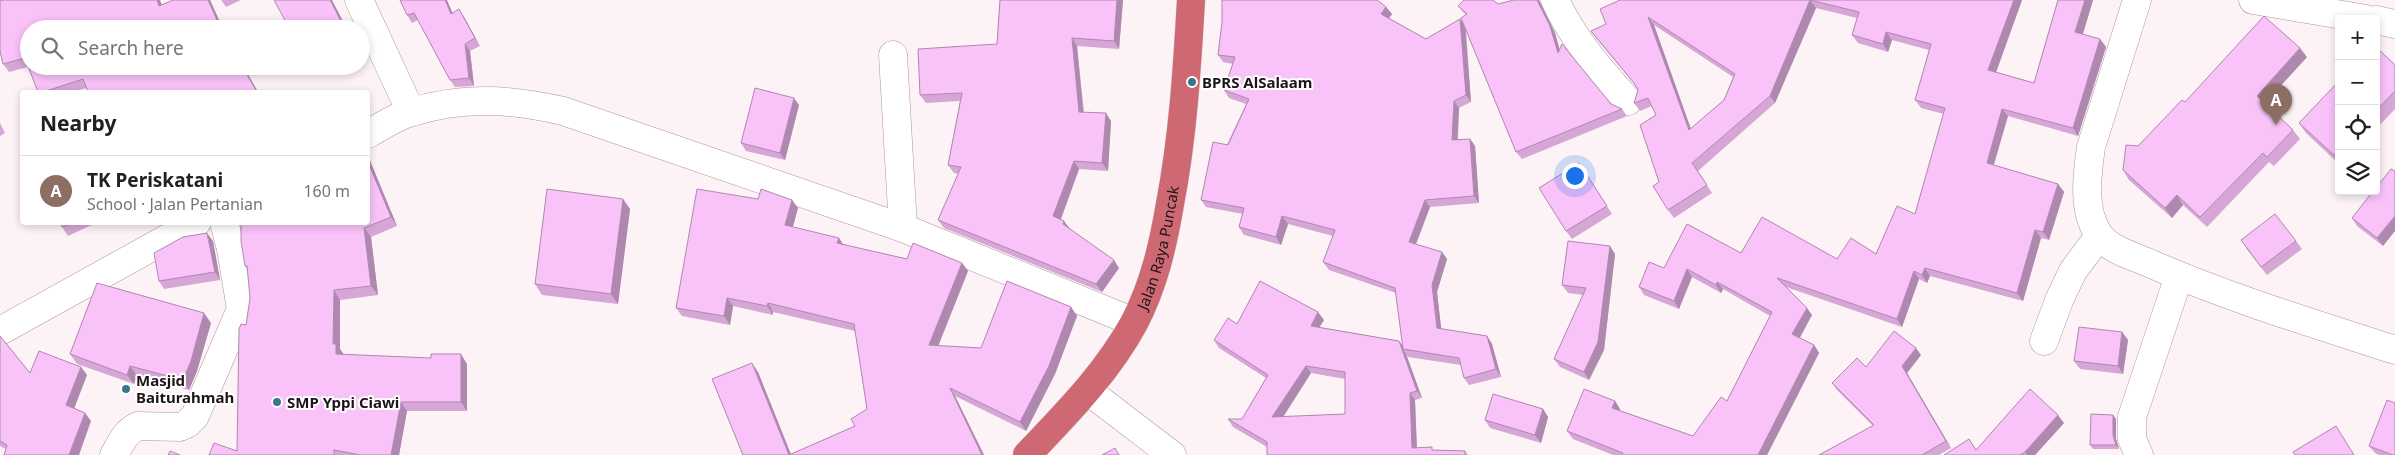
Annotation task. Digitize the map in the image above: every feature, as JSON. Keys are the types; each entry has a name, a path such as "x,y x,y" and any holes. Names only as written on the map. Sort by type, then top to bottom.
{"highway":[{"name":"Jalan Raya Puncak","path":"1027,455 1087,390 1114,355 1134,322 1152,282 1162,249 1176,171 1186,96 1191,0"}],"street":[{"path":"359,0 368,20"},
{"path":"1555,0 1567,26 1598,68 1628,101"},
{"path":"2137,0 2092,147 2089,163 2086,191 2092,218 2100,236 2118,250 2179,276 2272,310 2395,350"},
{"path":"2253,0 2342,15"},
{"path":"2380,21 2395,24"},
{"path":"370,24 411,112"},
{"path":"894,55 903,228"},
{"path":"370,133 411,112 463,100 526,102 563,111 903,228 1134,322"},
{"path":"0,331 192,225"},
{"path":"114,455 125,435 133,428 138,426 180,427 187,424 195,416 241,309 231,249 225,225"},
{"path":"2044,341 2073,271 2100,236"},
{"path":"2140,455 2132,439 2132,417 2179,276"},
{"path":"1087,390 1172,455"}],"building":[{"path":"157,0 159,6 173,0 208,0 217,20 20,20 20,59 3,64 0,51 0,1"},
{"path":"274,0 330,0 340,20 285,20"},
{"path":"400,0 445,0 451,14 459,9 475,38 465,44 469,78 450,80 414,13 407,15"},
{"path":"1000,0 1117,0 1114,41 1072,38 1079,112 1106,113 1102,163 1074,161 1053,216 1064,221 1063,224 1114,260 1096,284 938,220 961,167 948,165 962,93 920,95 918,49 997,44"},
{"path":"1222,0 1377,0 1386,7 1381,14 1426,39 1460,19 1466,95 1454,101 1452,140 1470,139 1474,196 1425,200 1409,242 1442,252 1432,285 1437,328 1487,336 1496,369 1464,378 1459,358 1403,349 1395,288 1323,262 1335,230 1282,216 1276,237 1239,227 1244,208 1201,200 1213,142 1228,145 1249,99 1224,90 1235,57 1218,55 1222,22"},
{"path":"1464,0 1493,0 1498,4 1514,0 1537,0 1550,26 1558,53 1562,44 1611,104 1622,109 1516,152 1461,18 1467,14 1458,6"},
{"path":"1620,0 1810,0 1770,96 1692,163 1707,185 1668,210 1653,186 1659,182 1640,125 1656,115 1648,98 1634,103 1638,90 1634,83 1591,31 1606,24 1600,9","holes":["1648,17 1735,74 1724,100 1689,130"]},
{"path":"1810,0 2014,0 1988,70 2034,83 2058,0 2085,0 2075,32 2100,39 2073,128 2002,109 1987,163 2058,184 2043,232 2035,230 2017,293 1925,268 1922,275 1914,271 1897,319 1777,278 1807,308 1792,334 1814,345 1758,455 1622,455 1623,453 1567,431 1584,389 1615,401 1612,408 1693,436 1721,397 1727,401 1772,312 1717,282 1716,285 1687,269 1674,301 1639,287 1649,262 1664,268 1687,224 1741,253 1762,217 1837,259 1851,238 1876,254 1897,206 1915,214 1945,108 1915,100 1931,44 1886,32 1883,44 1852,35 1859,12"},
{"path":"2264,16 2300,48 2257,96 2293,130 2267,157 2263,153 2200,217 2177,195 2165,208 2123,170 2126,145 2138,146 2182,100 2185,102"},
{"path":"2380,51 2395,65 2395,91 2380,107"},
{"path":"32,75 247,75 256,90 87,90 83,79 49,90 37,90"},
{"path":"2335,85 2335,154 2299,123"},
{"path":"755,88 794,98 780,153 741,143"},
{"path":"1579,163 1607,206 1566,231 1539,188"},
{"path":"370,167 391,217 364,228 371,286 334,290 333,344 336,344 336,354 431,358 431,354 461,354 461,402 401,402 391,455 360,455 334,450 334,455 209,455 214,443 237,451 239,329 241,324 246,325 250,298 247,266 245,266 241,241 241,225 370,225"},
{"path":"2391,169 2395,171 2395,216 2377,238 2352,218 2370,195 2380,195 2380,183"},
{"path":"547,189 623,199 611,294 535,284"},
{"path":"697,189 758,199 761,189 792,200 785,225 839,238 837,243 907,259 913,243 962,263 929,345 981,348 1007,281 1071,307 1049,366 1020,422 950,388 982,455 789,455 855,426 851,419 867,409 854,324 768,303 767,306 727,298 724,316 676,308"},
{"path":"2275,214 2296,241 2261,267 2241,240"},
{"path":"207,233 215,272 159,281 154,253 183,237"},
{"path":"1568,241 1610,246 1598,342 1584,372 1554,359 1586,288 1562,285"},
{"path":"1260,281 1318,312 1311,326 1399,341 1417,391 1410,393 1412,448 1432,447 1432,450 1465,451 1465,455 1267,455 1267,442 1228,419 1242,419 1268,375 1214,340 1228,318 1237,324","holes":["1306,366 1345,372 1345,414 1272,417"]},
{"path":"97,283 204,313 191,361 183,380 130,366 127,375 70,354"},
{"path":"2079,327 2122,332 2118,366 2074,361"},
{"path":"1894,331 1916,348 1902,366 1946,441 1922,455 1819,455 1874,425 1832,383 1857,358 1866,367"},
{"path":"0,336 30,373 39,351 81,367 66,405 85,413 69,455 4,455 7,445 0,441"},
{"path":"752,363 789,455 743,455 712,379"},
{"path":"2030,389 2058,415 2025,452 2020,455 1944,455 1969,439 1976,450"},
{"path":"1493,394 1543,409 1535,435 1485,420"},
{"path":"2387,400 2395,403 2395,455 2369,446"},
{"path":"2091,414 2113,415 2113,435 2116,445 2090,445"},
{"path":"2336,426 2354,455 2295,455 2293,452"},
{"path":"1115,448 1119,455 1102,455"},
{"path":"170,451 180,455 168,455"}],"place":[{"name":"BPRS AlSalaam","path":"1192,82"},
{"name":"TK Periskatani","path":"2276,125"},
{"name":"Masjid Baiturahmah","path":"126,389"},
{"name":"SMP Yppi Ciawi","path":"277,402"}]}
